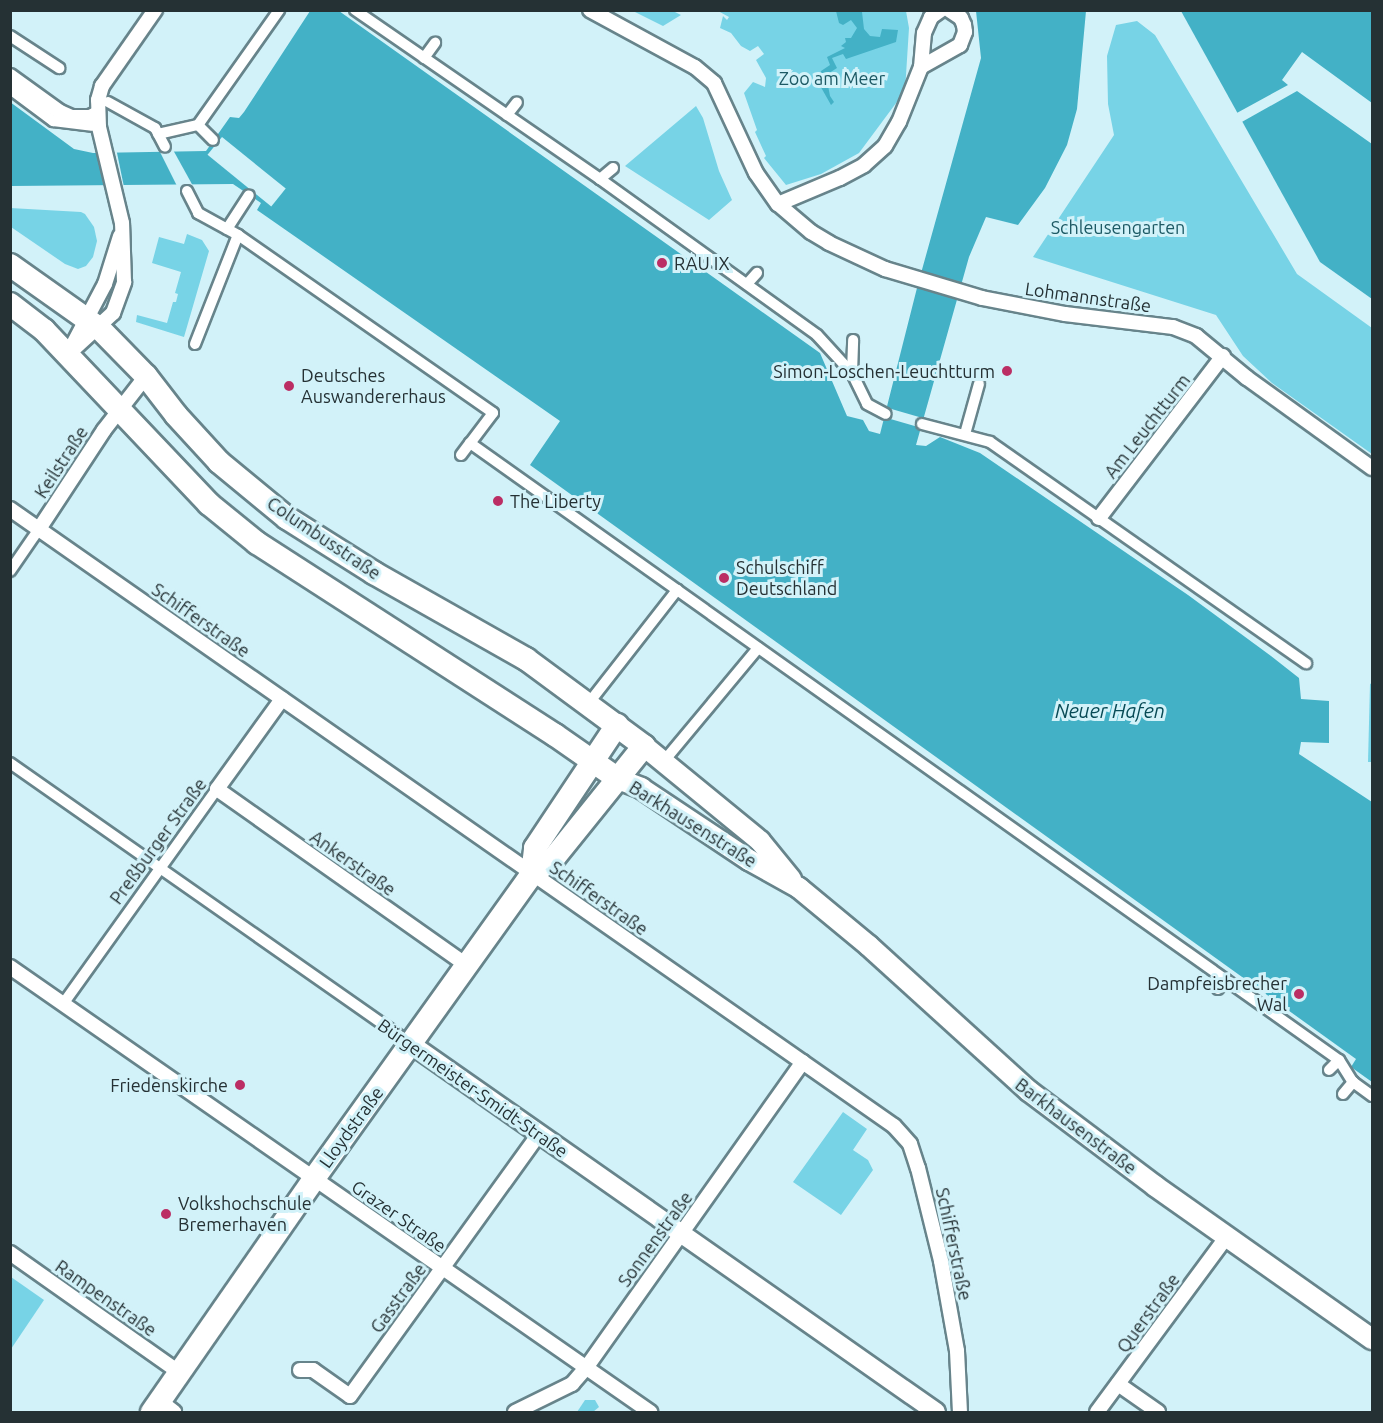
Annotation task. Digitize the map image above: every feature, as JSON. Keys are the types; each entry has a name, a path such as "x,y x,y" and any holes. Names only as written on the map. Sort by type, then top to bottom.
{"main road":[{"name":"Columbusstraße","path":"10,265 92,323 146,376 176,415 219,462 287,518 384,578 526,659 644,746"},
{"path":"10,304 44,330 66,356 209,504 257,543 618,779"},
{"name":"Lloydstraße","path":"532,874 536,848 617,725"},
{"name":"Lloydstraße","path":"162,1409 180,1373 314,1179 532,874 554,858 644,746"},
{"name":"Barkhausenstraße","path":"644,746 760,841 799,888 874,951 1029,1091 1372,1339"},
{"name":"Barkhausenstraße","path":"618,779 641,788 749,860 799,888"}],"street":[{"path":"92,323 113,313 124,282 122,231 105,149 95,119 98,100 102,86 155,10"},
{"path":"159,134 198,125 279,10"},
{"path":"355,10 600,179 817,336 852,373 867,404 886,414"},
{"name":"Lohmannstraße","path":"590,10 695,67 714,83 756,173 778,204 828,243 885,269 959,291 1024,307 1173,327 1196,336 1247,378 1372,468"},
{"path":"778,204 840,178 864,165 885,146 899,122 921,67 924,33 931,17 941,10"},
{"path":"921,67 960,45 965,32 964,25 961,18 949,10"},
{"path":"10,36 59,68"},
{"path":"424,58 435,43"},
{"path":"10,76 60,112 72,117 95,119"},
{"path":"10,90 53,121 95,119"},
{"path":"108,102 155,128 165,147"},
{"path":"507,115 517,102"},
{"path":"198,125 213,140"},
{"path":"600,179 614,168"},
{"path":"187,191 198,213 238,235 492,413 461,455"},
{"path":"227,229 249,195"},
{"path":"66,356 92,323 122,231"},
{"path":"195,344 238,235"},
{"path":"747,284 757,273"},
{"path":"852,373 853,340"},
{"name":"Am Leuchtturm","path":"1099,518 1223,356"},
{"name":"Keilstraße","path":"10,571 118,410 146,376"},
{"path":"965,434 979,384"},
{"path":"922,424 990,442 1306,663"},
{"path":"470,443 758,648 1071,876 1226,980 1339,1060 1353,1082 1372,1096"},
{"name":"Schifferstraße","path":"10,509 894,1126 910,1144 941,1261 957,1351 960,1413"},
{"path":"588,704 677,590"},
{"path":"664,761 758,648"},
{"name":"Preßburger Straße","path":"63,1004 282,699"},
{"name":"Bürgermeister-Smidt-Straße","path":"10,763 936,1413"},
{"name":"Ankerstraße","path":"217,789 468,966"},
{"name":"Grazer Straße","path":"10,967 650,1413"},
{"path":"1218,989 1226,980"},
{"path":"1329,1070 1339,1060"},
{"name":"Sonnenstraße","path":"515,1413 572,1384 586,1368 803,1062"},
{"path":"1343,1094 1353,1082"},
{"name":"Gasstraße","path":"300,1370 313,1370 350,1396 539,1134"},
{"name":"Querstraße","path":"1097,1413 1227,1236"},
{"name":"Rampenstraße","path":"14,1255 180,1373"},
{"path":"1118,1384 1158,1413"}],"green space":[{"path":"633,11 673,11 681,15 663,26"},
{"name":"Zoo am Meer","path":"718,11 906,11 909,28 905,91 859,153 821,174 786,185 764,158 766,156 755,132 757,130 744,93 753,82 765,87 766,78 756,60 764,54 758,46 750,51 741,46 731,33 720,28 723,16 727,20 729,17"},
{"name":"Schleusengarten","path":"1137,21 1155,35 1297,274 1372,328 1372,454 1272,383 1243,356 1216,315 1033,257 1114,135 1108,104 1107,56 1116,25"},
{"path":"696,106 703,118 719,171 732,200 709,220 625,166"},
{"path":"10,208 85,214 94,227 97,241 93,257 86,266 78,269 65,264 11,227"},
{"path":"187,234 202,240 209,251 184,337 136,322 137,315 167,323 173,302 176,302 178,294 175,293 181,272 152,263 159,237 184,244"},
{"path":"1372,683 1372,762 1368,762 1370,684"},
{"path":"843,1112 867,1129 853,1150 868,1160 873,1170 841,1215 793,1182"},
{"path":"11,1277 44,1300 11,1349"},
{"path":"585,1400 595,1400 599,1407 593,1412 577,1412"}],"water":[{"name":"Neuer Hafen","path":"310,11 339,11 820,353 847,416 863,420 869,431 880,434 918,284 981,58 976,11 1086,11 1077,109 1067,145 1045,188 1018,225 986,217 969,257 916,445 926,446 940,437 980,453 1188,595 1271,656 1299,678 1301,699 1329,701 1329,743 1301,742 1299,754 1372,802 1372,1082 1351,1067 1356,1059 530,465 560,421 257,210 261,203 233,184 11,186 10,102 74,149 93,153 206,151 230,117 239,118 244,112"},
{"path":"836,11 862,12 864,29 870,36 880,37 882,29 898,30 896,42 846,59 843,54 832,58 837,68 826,75 830,96 834,102 831,105 818,82 821,71 830,65 827,57 845,48 841,46 846,42 845,38 851,38 857,28 851,20 843,25 839,23"},
{"path":"1181,11 1372,11 1372,299 1320,262"}],"pier":[{"path":"1302,52 1372,103 1372,144 1297,91 1240,123 1235,114 1288,85 1282,80"},
{"path":"222,137 286,189 271,206 208,155"},
{"path":"116,148 124,187 104,187 96,151"},
{"path":"172,148 193,186 177,186 159,150"},
{"path":"888,408 923,418 920,428 885,418"}],"place":[{"name":"RAU IX","path":"662,263"},
{"name":"Simon-Loschen-Leuchtturm","path":"1007,371"},
{"name":"Deutsches Auswandererhaus","path":"289,386"},
{"name":"The Liberty","path":"498,501"},
{"name":"Schulschiff Deutschland","path":"724,578"},
{"name":"Dampfeisbrecher Wal","path":"1299,994"},
{"name":"Friedenskirche","path":"240,1085"},
{"name":"Volkshochschule Bremerhaven","path":"166,1214"}]}
